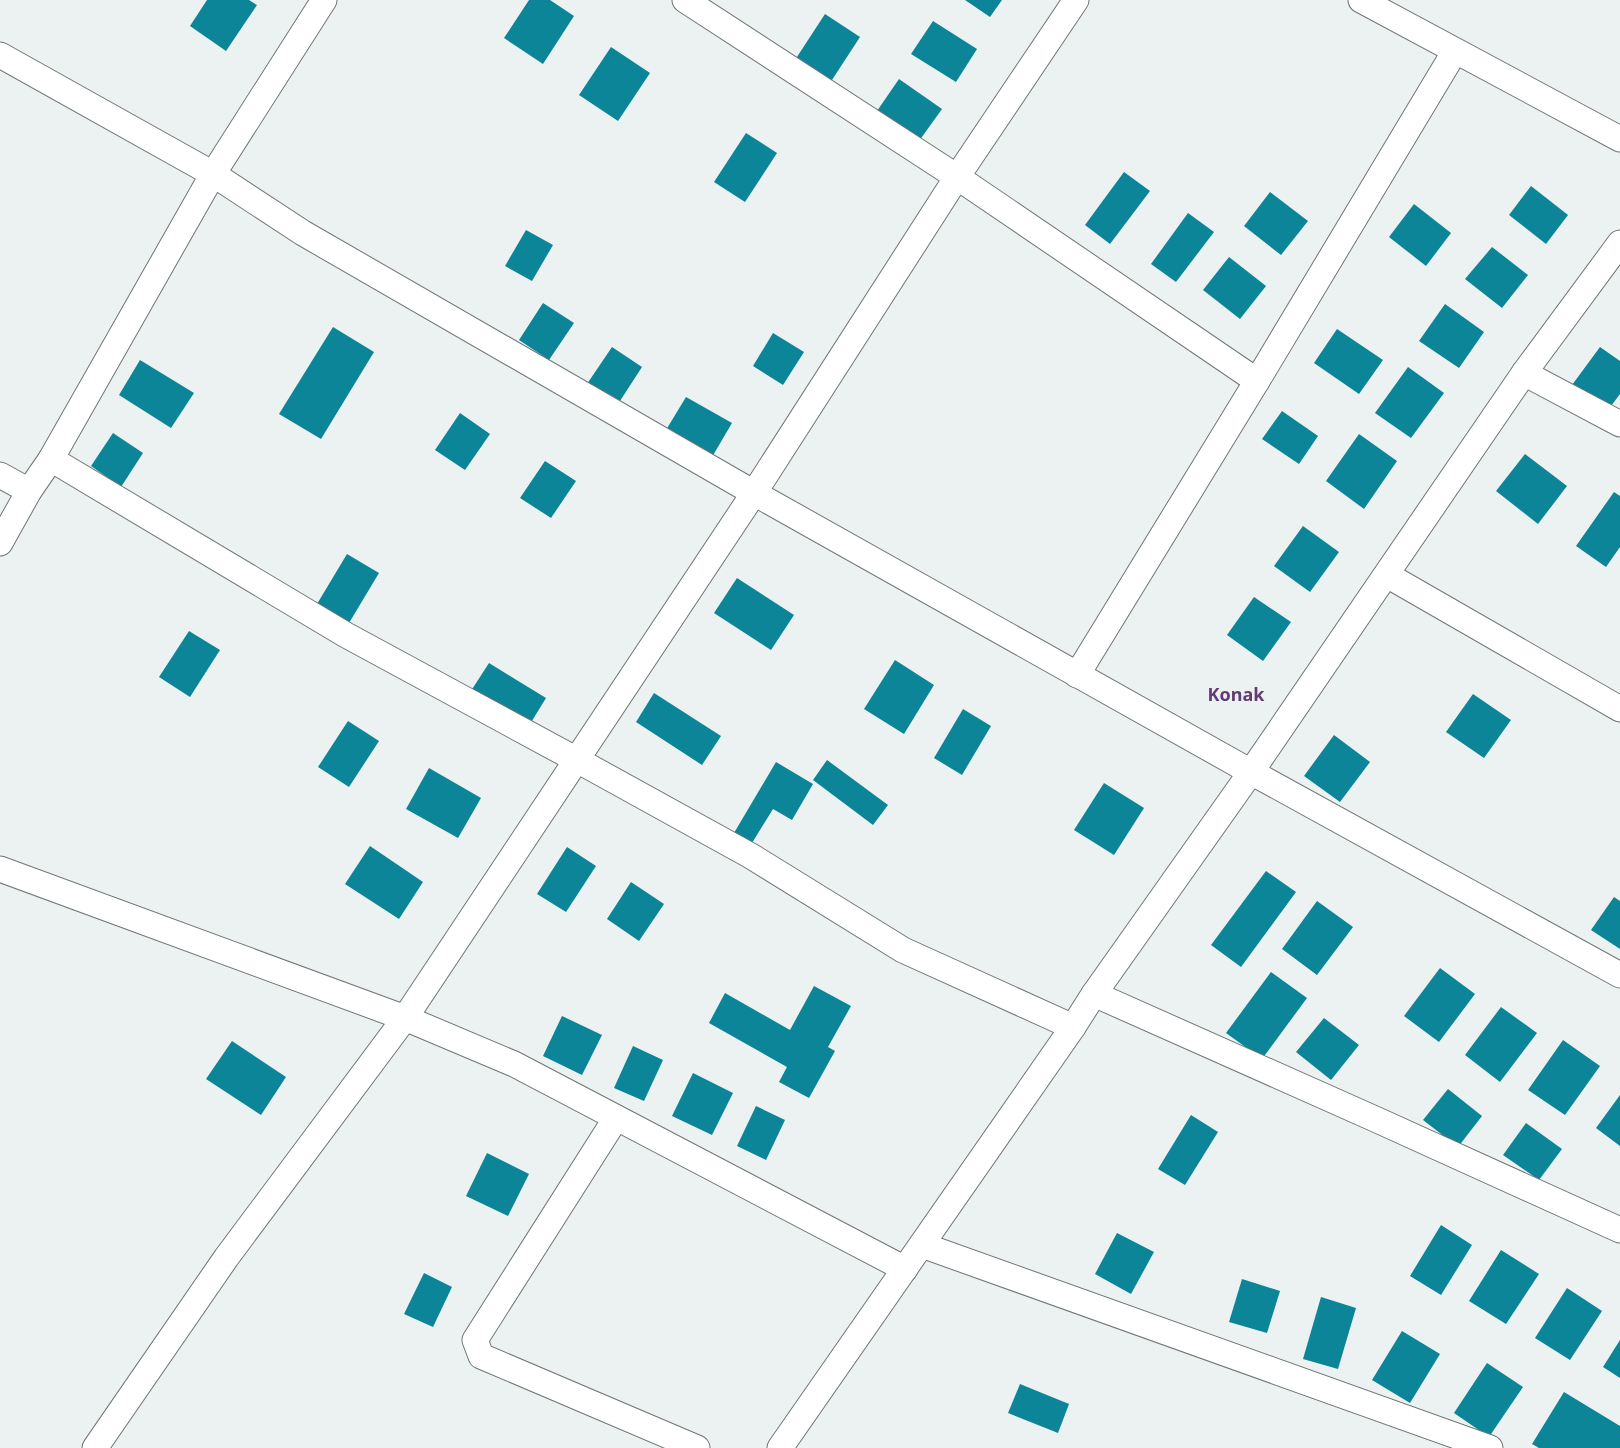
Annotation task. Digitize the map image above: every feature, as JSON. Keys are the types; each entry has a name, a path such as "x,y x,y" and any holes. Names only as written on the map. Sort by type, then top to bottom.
{"street":[{"path":"0,543 29,491 51,459 213,174 324,0"},
{"path":"685,0 957,177 1257,381"},
{"path":"95,1448 226,1258 405,1018 754,493 957,177 1076,0"},
{"path":"1361,0 1620,139"},
{"path":"1077,675 1257,381 1455,51"},
{"path":"0,55 213,174 303,233 754,493 1251,772 1620,975"},
{"path":"780,1448 906,1269 1094,994 1251,772 1524,373 1620,243"},
{"path":"1524,373 1620,424"},
{"path":"51,459 346,636 751,856 904,950 1073,1027"},
{"path":"0,475 29,491"},
{"path":"1387,575 1620,709"},
{"path":"0,869 405,1018 514,1064 906,1269"},
{"path":"1094,994 1375,1118 1620,1230"},
{"path":"616,1118 475,1340 481,1356 697,1448"},
{"path":"922,1245 1490,1448"}],"building":[{"path":"207,0 249,0 257,5 226,51 190,26"},
{"path":"529,0 550,0 574,16 543,64 504,38"},
{"path":"965,0 1002,0 990,17"},
{"path":"825,14 860,37 830,83 795,60"},
{"path":"933,21 977,49 956,82 911,54"},
{"path":"611,47 650,73 618,121 579,95"},
{"path":"899,79 942,109 919,141 877,111"},
{"path":"746,133 777,153 745,202 714,182"},
{"path":"1124,172 1150,191 1110,244 1085,225"},
{"path":"1531,186 1568,215 1546,244 1509,215"},
{"path":"1270,192 1308,221 1281,255 1244,226"},
{"path":"1414,204 1451,233 1426,266 1389,237"},
{"path":"1188,213 1214,232 1176,282 1151,264"},
{"path":"526,230 553,245 532,281 505,266"},
{"path":"1492,247 1528,275 1502,308 1465,279"},
{"path":"1229,257 1266,286 1240,319 1203,290"},
{"path":"543,303 574,323 549,360 519,340"},
{"path":"1445,304 1484,332 1459,368 1419,341"},
{"path":"333,327 374,352 321,439 279,414"},
{"path":"1337,329 1383,360 1359,394 1314,363"},
{"path":"773,333 804,352 783,385 753,366"},
{"path":"612,347 642,367 618,404 587,384"},
{"path":"1600,347 1620,361 1620,394 1608,410 1572,385"},
{"path":"140,360 194,393 171,428 119,395"},
{"path":"1408,367 1444,393 1411,438 1375,413"},
{"path":"686,397 732,423 712,457 666,430"},
{"path":"1282,411 1318,436 1299,464 1262,439"},
{"path":"460,413 490,434 465,470 435,450"},
{"path":"113,433 143,453 121,487 91,466"},
{"path":"1359,434 1397,461 1364,509 1326,481"},
{"path":"1525,454 1567,486 1538,524 1496,491"},
{"path":"545,461 576,481 551,518 520,498"},
{"path":"1614,492 1620,496 1620,547 1606,567 1576,546"},
{"path":"1303,526 1339,552 1310,592 1274,566"},
{"path":"347,554 379,573 346,628 314,609"},
{"path":"737,578 794,615 771,650 714,613"},
{"path":"1254,597 1291,622 1263,661 1227,635"},
{"path":"189,631 220,650 190,697 159,677"},
{"path":"895,660 934,685 904,734 864,709"},
{"path":"489,663 546,698 527,729 469,694"},
{"path":"654,693 721,736 702,765 636,722"},
{"path":"1473,694 1511,720 1484,758 1446,732"},
{"path":"963,709 991,726 962,775 934,758"},
{"path":"348,721 379,741 349,787 318,767"},
{"path":"1334,735 1370,762 1340,802 1304,776"},
{"path":"827,760 888,805 873,825 813,780"},
{"path":"776,762 813,784 792,820 773,809 752,843 734,833"},
{"path":"429,768 481,798 458,838 406,809"},
{"path":"1104,783 1144,808 1114,855 1074,830"},
{"path":"370,846 423,882 399,919 345,884"},
{"path":"567,847 596,866 566,912 537,894"},
{"path":"1266,871 1296,892 1241,967 1211,945"},
{"path":"631,882 664,904 639,941 607,919"},
{"path":"1614,897 1620,901 1620,949 1591,930"},
{"path":"1317,901 1353,927 1317,975 1282,949"},
{"path":"1440,968 1475,994 1439,1042 1404,1016"},
{"path":"1271,972 1307,998 1262,1059 1226,1033"},
{"path":"814,986 851,1006 828,1047 835,1051 809,1098 779,1082 787,1067 709,1023 725,993 790,1030"},
{"path":"1501,1007 1537,1033 1500,1082 1465,1055"},
{"path":"562,1016 602,1035 582,1075 543,1056"},
{"path":"1324,1018 1359,1045 1331,1080 1296,1052"},
{"path":"1563,1040 1600,1066 1565,1115 1528,1090"},
{"path":"232,1041 286,1077 261,1115 206,1079"},
{"path":"633,1046 663,1060 644,1101 614,1088"},
{"path":"693,1073 733,1093 712,1135 672,1116"},
{"path":"1448,1089 1482,1116 1458,1147 1423,1120"},
{"path":"1620,1095 1620,1146 1596,1128"},
{"path":"756,1106 785,1120 766,1160 737,1146"},
{"path":"1191,1115 1218,1132 1185,1185 1158,1169"},
{"path":"1526,1123 1562,1149 1539,1180 1503,1155"},
{"path":"487,1153 529,1174 508,1216 466,1196"},
{"path":"1441,1225 1472,1245 1441,1295 1410,1276"},
{"path":"1117,1233 1154,1252 1131,1294 1095,1274"},
{"path":"1501,1250 1539,1274 1506,1324 1469,1301"},
{"path":"424,1273 452,1287 433,1327 404,1314"},
{"path":"1242,1279 1280,1291 1267,1333 1229,1322"},
{"path":"1567,1288 1602,1311 1570,1360 1535,1338"},
{"path":"1321,1297 1356,1308 1338,1369 1303,1359"},
{"path":"1402,1331 1440,1354 1410,1403 1372,1380"},
{"path":"1620,1340 1620,1378 1603,1367"},
{"path":"1487,1363 1523,1387 1489,1437 1454,1413"},
{"path":"1020,1384 1069,1404 1058,1433 1008,1413"},
{"path":"1564,1392 1620,1426 1620,1448 1539,1448 1532,1444"}],"district":[{"name":"Konak","path":"1236,694"}]}
